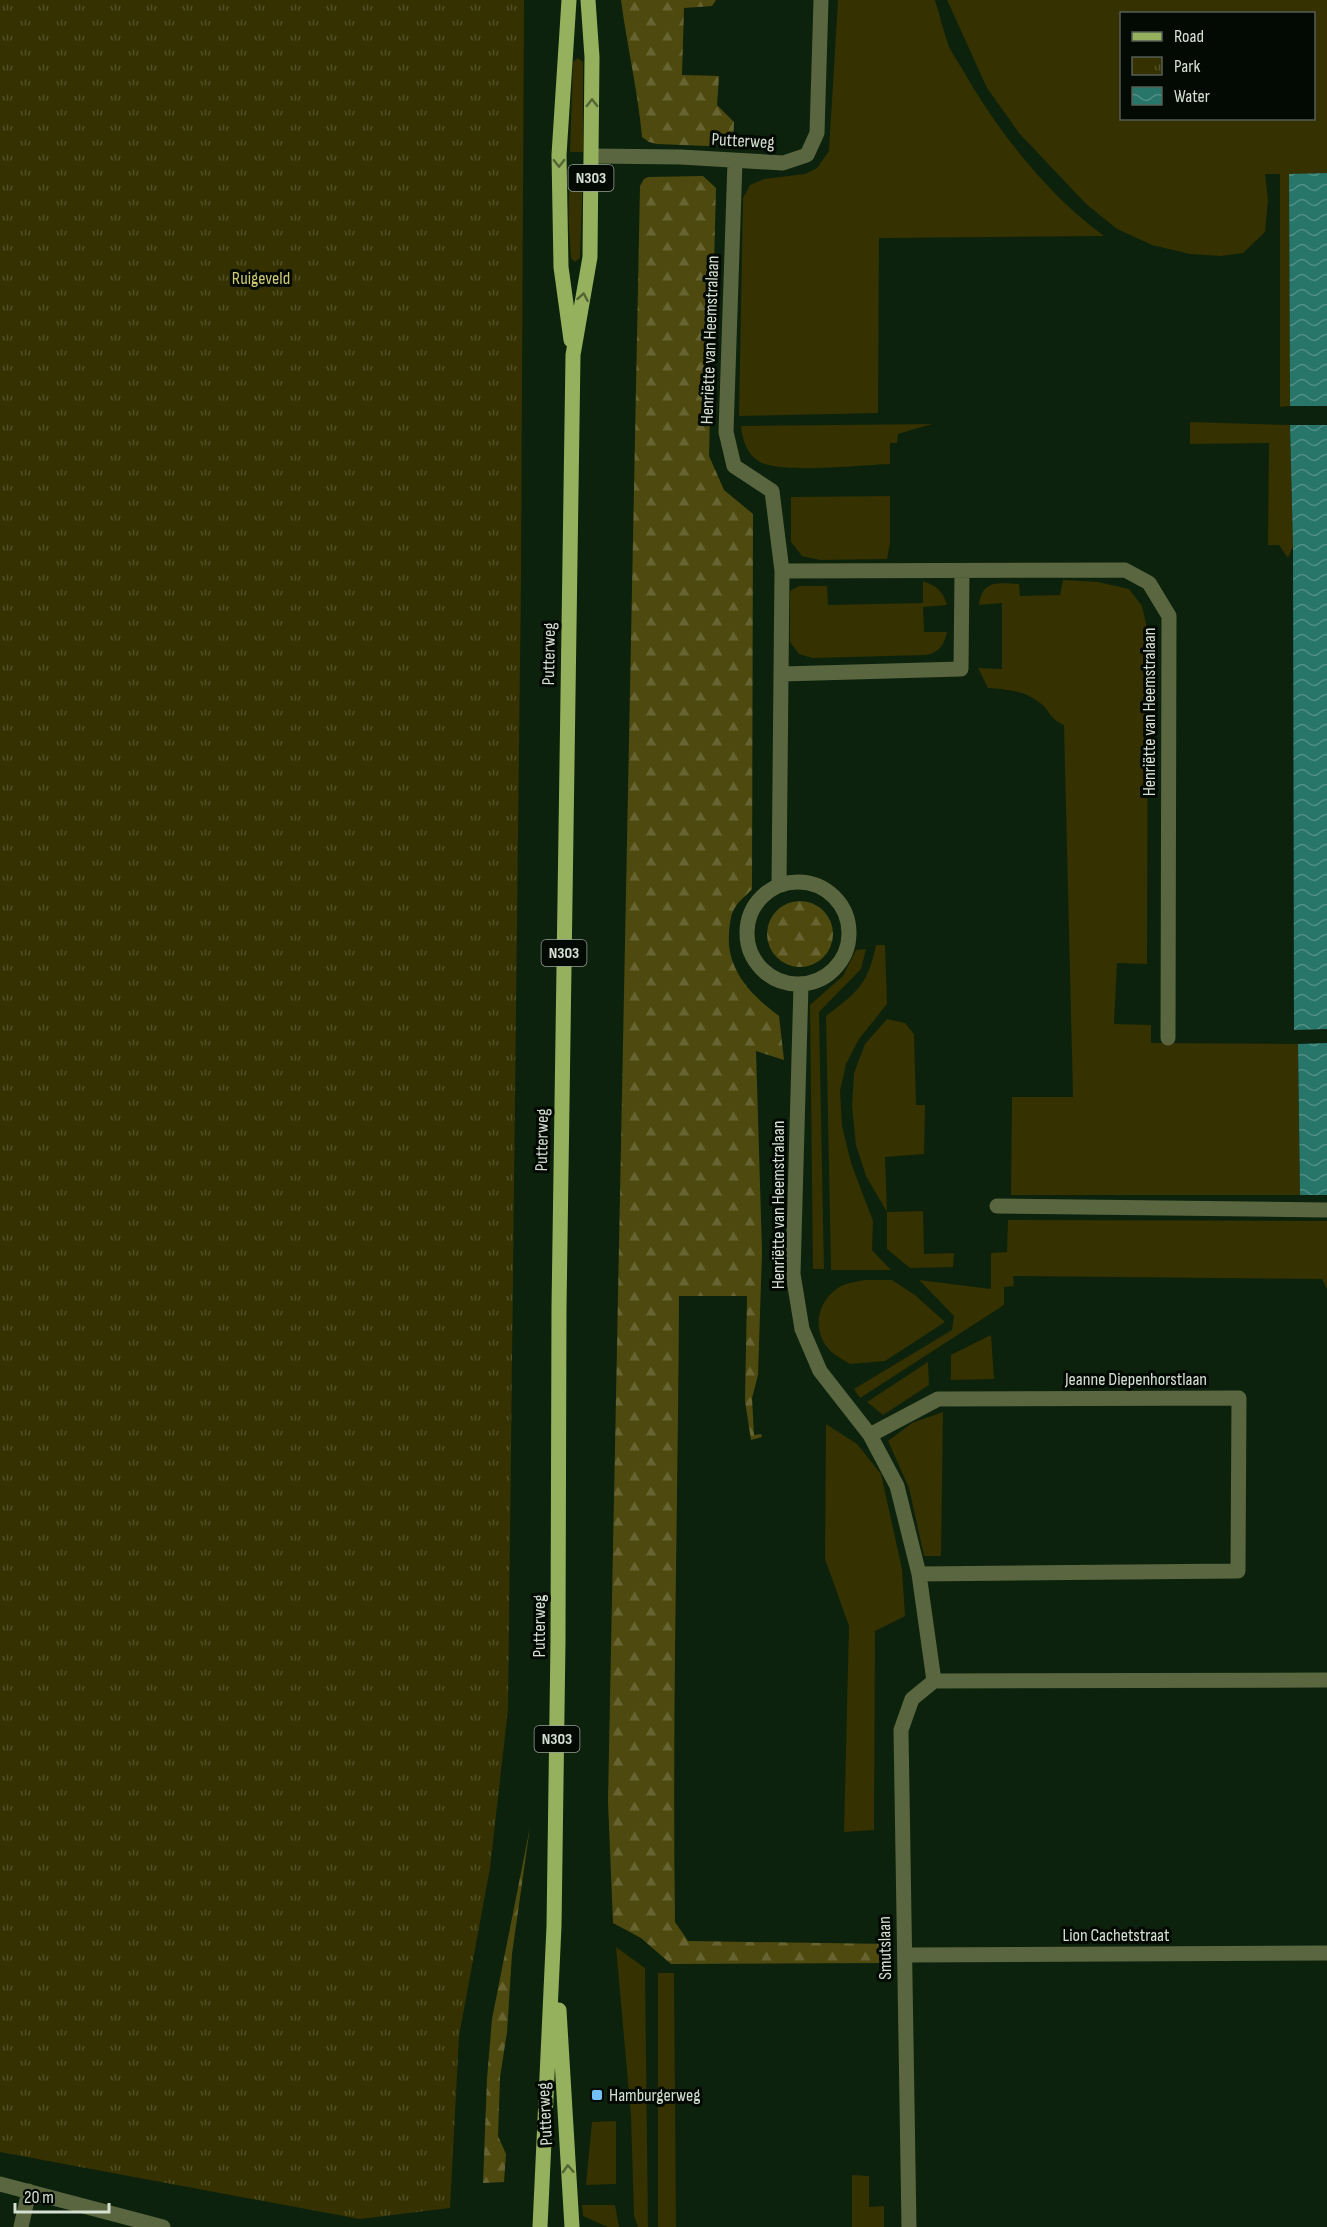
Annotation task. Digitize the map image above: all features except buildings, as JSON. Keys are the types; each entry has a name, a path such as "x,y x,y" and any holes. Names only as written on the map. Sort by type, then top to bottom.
{"main road":[{"name":"Putterweg","path":"540,2227 554,1926 558,1641 560,1237 573,355 561,267 559,155 569,0"},
{"name":"Putterweg","path":"573,355 590,257 592,57 588,0"},
{"name":"Putterweg","path":"554,1926 572,2227"}],"street":[{"name":"Putterweg","path":"591,156 681,157 783,162 807,156 817,133 822,0"},
{"name":"Henriëtte van Heemstralaan","path":"735,161 726,432 734,466 772,490 782,571 779,885"},
{"name":"Henriëtte van Heemstralaan","path":"782,571 1125,570 1149,583 1169,616 1168,1038"},
{"path":"782,674 961,669 962,571"},
{"path":"795,882 814,884 834,896 846,914 850,931 847,950 836,968 820,980 801,985 782,982 766,974 753,959 746,940 748,919 758,900 779,885 795,882"},
{"name":"Henriëtte van Heemstralaan","path":"801,985 793,1274 802,1329 820,1371 870,1435 897,1486 919,1574"},
{"path":"997,1206 1327,1210"},
{"name":"Jeanne Diepenhorstlaan","path":"870,1435 938,1399 1239,1398 1238,1571 919,1574"},
{"path":"919,1574 934,1681 1327,1680"},
{"name":"Smutslaan","path":"909,2227 901,1730 912,1699 934,1681"},
{"name":"Lion Cachetstraat","path":"905,1955 1327,1953"},
{"path":"0,2184 163,2227"},
{"path":"21,2227 29,2191"}],"green space":[{"name":"Ruigeveld","path":"0,0 524,0 521,574 508,1709 490,1868 459,2036 450,2208 360,2219 0,2152"},
{"path":"621,0 716,0 712,6 684,8 682,75 719,76 717,105 734,122 733,147 657,144 642,137"},
{"path":"838,0 935,0 950,48 992,117 1044,182 1104,236 879,238 878,413 739,416 743,198 750,185 764,179 805,174 817,168 829,151"},
{"path":"947,0 1327,0 1327,173 1289,175 1290,406 1280,407 1280,174 1265,174 1268,200 1265,232 1243,253 1221,256 1190,254 1152,245 1117,229 1086,204 1019,133 987,88"},
{"path":"578,58 583,62 583,152 570,152 573,62"},
{"path":"579,168 583,177 580,258 575,262 571,258 569,196 574,174"},
{"path":"703,176 716,188 709,456 724,490 753,514 752,889 733,913 729,946 736,970 743,981 759,1000 779,1016 784,1060 756,1051 762,1252 758,1375 752,1398 754,1435 761,1434 762,1437 751,1440 745,1401 747,1296 679,1296 675,1922 688,1941 889,1944 888,1963 671,1964 641,1938 613,1923 608,1801 640,186 648,177"},
{"path":"1190,422 1290,425 1293,546 1288,558 1279,545 1268,545 1269,443 1190,444"},
{"path":"932,424 898,434 897,443 890,443 890,464 803,468 770,466 755,459 746,446 741,426"},
{"path":"890,496 890,543 887,559 820,560 802,556 791,542 791,497"},
{"path":"1063,580 1098,582 1129,589 1142,606 1148,632 1147,964 1117,963 1114,1024 1151,1025 1151,1043 1298,1044 1300,1195 1011,1195 1012,1097 1073,1097 1064,725 1055,720 1040,703 1022,693 988,688 978,668 1002,669 1002,603 979,605 984,591 993,584 1019,584 1020,596 1060,595"},
{"path":"923,581 939,590 947,605 923,607 924,632 947,632 943,644 935,652 926,655 812,658 799,654 790,642 790,591 799,586 827,586 828,605 923,603"},
{"path":"793,901 807,901 819,906 828,915 833,934 831,947 824,958 807,967 793,967 781,962 772,953 767,941 767,927 772,915 781,906"},
{"path":"876,945 885,945 887,1004 859,1039 846,1064 840,1091 842,1126 851,1163 873,1221 872,1250 891,1270 831,1270 826,1016 860,987 869,970"},
{"path":"866,949 861,969 819,1012 824,1269 813,1269 810,1005 843,976 856,950"},
{"path":"887,1019 905,1023 914,1034 916,1105 925,1105 924,1154 885,1157 887,1212 866,1176 856,1145 852,1107 854,1073 865,1044"},
{"path":"923,1211 924,1254 954,1253 953,1267 910,1268 887,1249 887,1212"},
{"path":"1008,1220 1327,1221 1327,1289 1322,1279 1013,1276 1014,1286 1004,1287 1004,1305 860,1398 854,1389 952,1330 954,1316 919,1280 991,1289 991,1253 1007,1252"},
{"path":"864,1280 892,1280 915,1295 945,1322 885,1361 850,1364 832,1352 822,1339 819,1331 820,1314 823,1305 833,1291 843,1285"},
{"path":"991,1335 994,1379 951,1380 951,1355"},
{"path":"928,1362 929,1385 883,1415 867,1402"},
{"path":"943,1412 941,1556 924,1556 909,1488 888,1441 912,1423"},
{"path":"826,1424 857,1444 881,1474 902,1569 905,1616 875,1631 874,1830 844,1832 849,1626 825,1559"},
{"path":"530,1827 512,1954 507,2032 500,2077 498,2136 506,2154 504,2182 483,2183 492,2019"},
{"path":"616,1947 645,1968 648,2227 638,2227 634,2216 631,2116"},
{"path":"658,1973 674,1973 676,2227 658,2227"},
{"path":"616,2121 616,2184 586,2185 592,2122"},
{"path":"852,2175 869,2176 869,2207 884,2206 884,2227 852,2227"},
{"path":"582,2205 615,2205 619,2227 608,2227 583,2216"}],"water":[{"path":"1327,173 1327,406 1290,406 1289,174"},
{"path":"1290,425 1327,425 1327,1029 1294,1030 1293,546"},
{"path":"1327,1043 1327,1195 1300,1195 1298,1044"}],"place":[{"name":"Hamburgerweg","path":"597,2095"}]}
